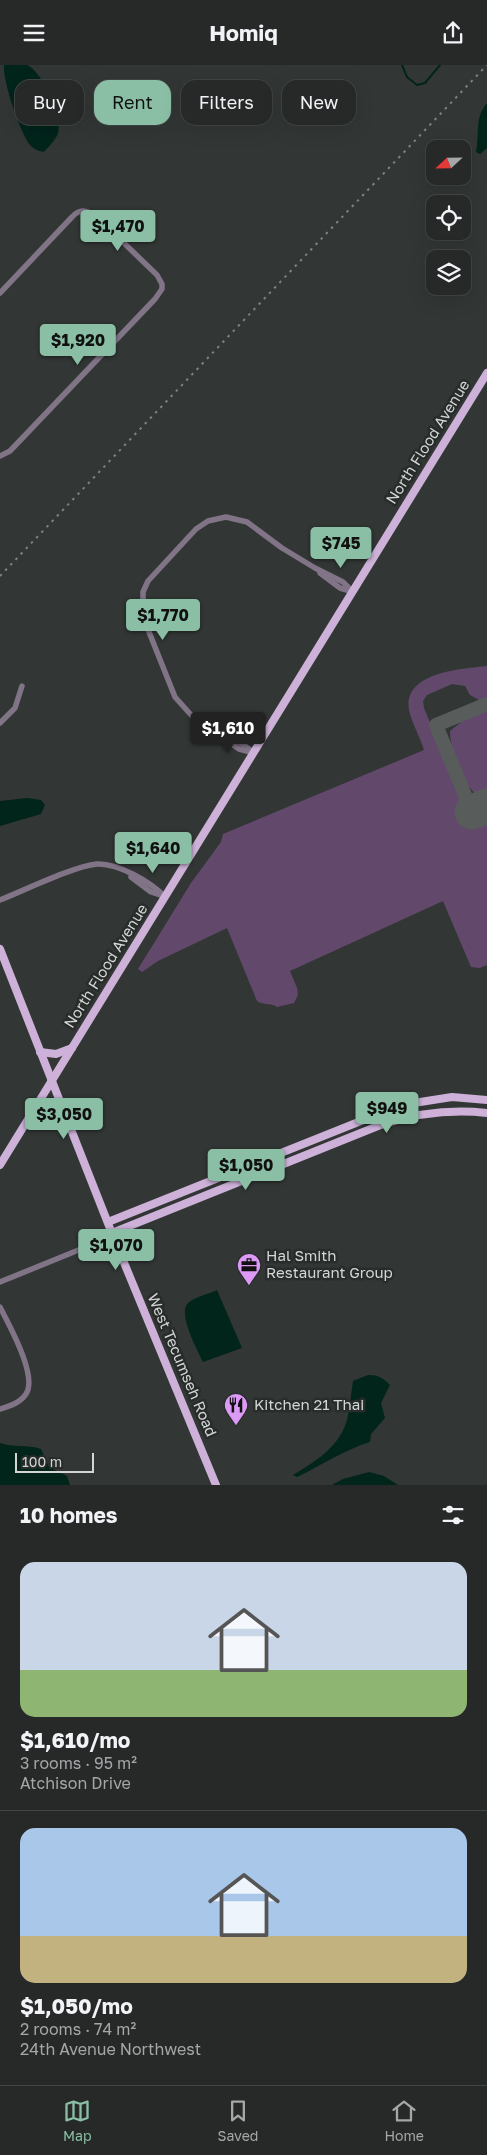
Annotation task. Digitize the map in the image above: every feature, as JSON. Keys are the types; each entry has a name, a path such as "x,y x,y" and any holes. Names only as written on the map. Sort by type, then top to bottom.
{"main road":[{"name":"North Flood Avenue","path":"0,1165 487,373"},
{"name":"West Tecumseh Road","path":"0,949 108,1222 216,1485"},
{"path":"40,1052 56,1054 72,1048"},
{"path":"108,1222 401,1105 452,1097 487,1099"},
{"path":"30,1117 50,1111 68,1120"},
{"path":"113,1234 396,1120 446,1111 487,1113"}],"street":[{"path":"0,293 79,211 88,211 98,219 162,282 162,289 128,328 10,451 0,456"},
{"path":"254,753 232,737 215,731 192,716 175,697 142,613 143,592 152,576 196,529 208,521 220,517 233,517 247,522 282,548 315,568 340,588 352,591"},
{"path":"0,723 15,708 22,686"},
{"path":"0,900 94,865 107,865 125,872 155,887 165,897"},
{"path":"0,1282 113,1234"},
{"path":"0,1307 23,1357 29,1379 26,1393 14,1405 0,1409"}],"shaded area":[{"path":"4,65 27,65 42,80 15,80 15,111 9,94"},
{"path":"487,103 487,148 480,154 476,152 479,120 480,114"},
{"path":"20,125 59,126 54,141 44,152 31,146"},
{"path":"487,666 487,699 481,701 470,695 465,686 452,684 427,695 423,701 424,708 472,825 487,819 487,965 480,968 471,967 443,901 290,971 298,995 294,1003 277,1007 257,1001 227,928 158,961 142,972 138,969 191,883 221,842 223,834 424,750 409,710 410,697 415,688 424,680 449,671"},
{"path":"487,709 487,793 479,796 467,785 462,776 452,747 450,731 465,719"},
{"path":"27,798 41,800 45,805 41,814 0,826 0,801"},
{"path":"217,1290 242,1348 203,1362 187,1323 185,1308 194,1299"},
{"path":"368,1375 380,1377 390,1385 381,1403 385,1418 371,1434 370,1442 342,1453 297,1477 293,1475 318,1459 339,1438 347,1420 353,1381"},
{"path":"0,1443 41,1449 49,1467 67,1476 70,1485 0,1485"},
{"path":"369,1472 384,1476 398,1485 332,1485 343,1479"}],"waterway":[{"path":"402,65 407,77 417,85 425,83 440,65"}],"taxiway":[{"path":"472,812 436,725 487,704"}],"runway":[{"path":"472,812 487,806"}],"railway":[{"path":"0,576 487,65"}],"place":[{"name":"Hal Smith Restaurant Group","path":"249,1286"},
{"name":"Kitchen 21 Thai","path":"236,1426"}]}
